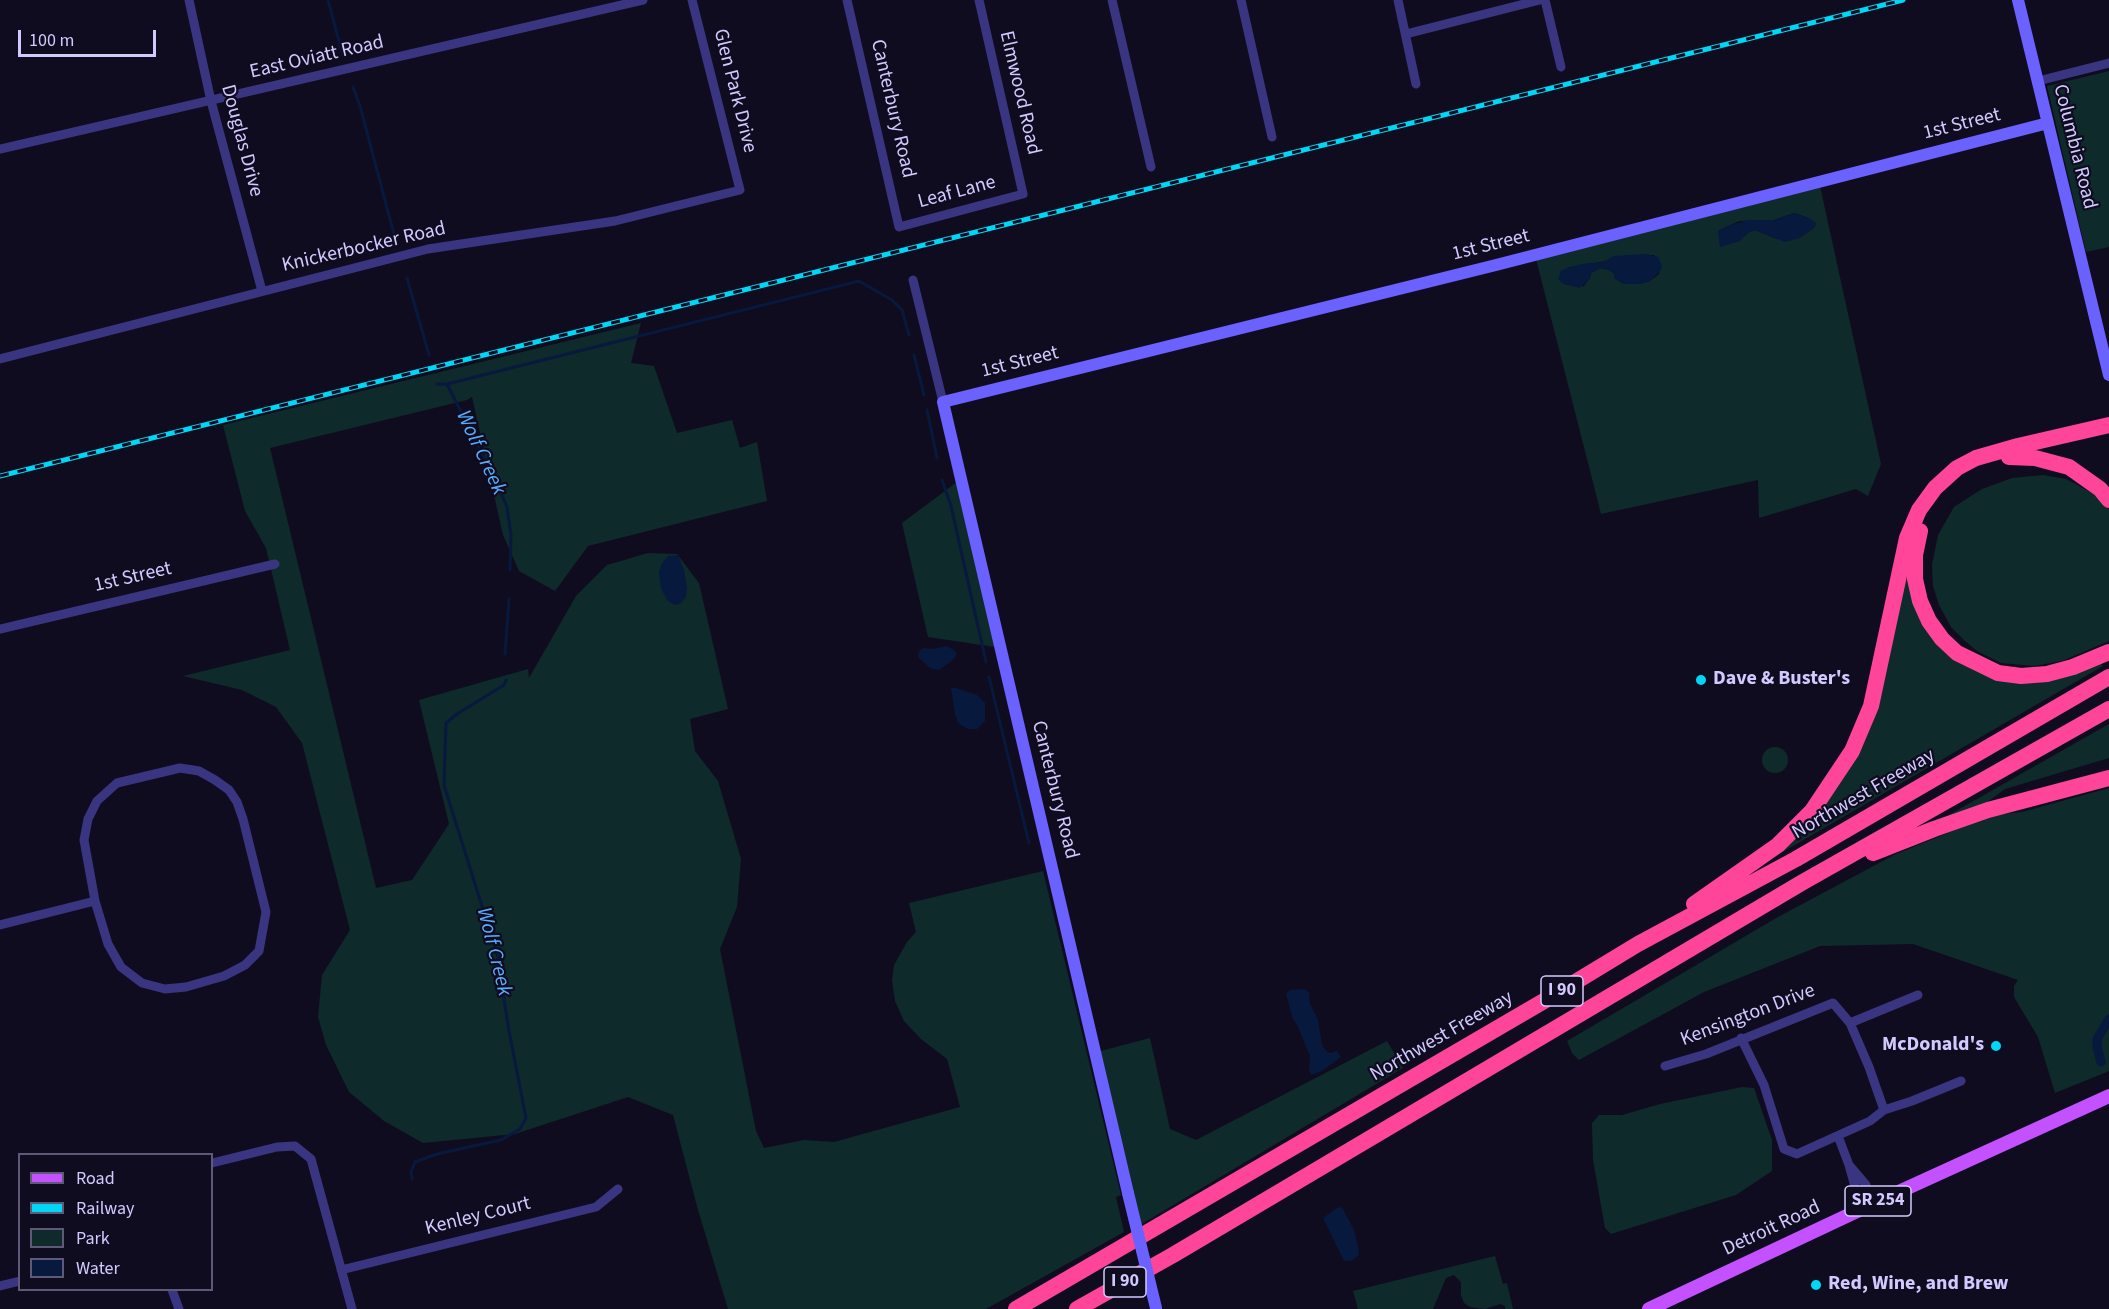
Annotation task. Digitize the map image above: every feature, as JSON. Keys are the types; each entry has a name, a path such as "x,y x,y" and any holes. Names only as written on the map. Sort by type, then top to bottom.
{"highway":[{"path":"2109,427 2092,438 2009,457 1980,466 1962,476 1943,493 1929,511 1920,531 1915,555 1915,579 1920,601 1929,621 1942,639 1957,653 1998,673 2021,676 2047,674 2073,667 2109,652"},
{"path":"1638,944 1778,844 1812,811 1852,751 1871,706 1907,538 1919,510 1935,488 1957,468 1976,458 2018,446 2109,427"},
{"path":"2009,457 2035,458 2069,467 2100,489 2109,500"},
{"name":"Northwest Freeway","path":"1016,1309 1544,1002 1638,944 1796,859 2109,677"},
{"name":"I 90","path":"1077,1309 1173,1255 1803,882 2109,709"},
{"path":"1803,882 1963,818 2109,778"}],"main road":[{"name":"Detroit Road","path":"1649,1309 2109,1096"}],"street":[{"name":"Douglas Drive","path":"189,0 212,101 262,291"},
{"name":"East Oviatt Road","path":"0,149 643,0"},
{"name":"Glen Park Drive","path":"692,0 740,190"},
{"name":"Canterbury Road","path":"847,0 900,227"},
{"name":"Elmwood Road","path":"979,0 1023,194"},
{"path":"1112,0 1151,167"},
{"path":"1241,0 1272,137"},
{"path":"1398,0 1416,84"},
{"path":"1406,34 1540,0"},
{"path":"1545,0 1561,67"},
{"name":"Columbia Road","path":"2018,0 2109,375"},
{"path":"2038,81 2109,63"},
{"name":"1st Street","path":"943,402 1496,266 2048,123"},
{"name":"Knickerbocker Road","path":"0,359 428,249 615,221 740,190"},
{"name":"Leaf Lane","path":"900,227 1023,194"},
{"name":"Canterbury Road","path":"913,280 1156,1309"},
{"name":"1st Street","path":"0,629 275,564"},
{"path":"180,768 199,771 229,790 237,802 243,819 266,912 259,951 244,965 224,976 186,987 165,989 142,983 121,967 108,944 95,901 84,840 88,819 97,801 117,783 180,768"},
{"path":"0,925 95,901"},
{"path":"1850,1023 1918,995"},
{"name":"Kensington Drive","path":"1665,1066 1706,1054 1741,1038 1833,1003 1850,1023 1869,1066 1884,1110"},
{"path":"1741,1038 1764,1085 1784,1149 1797,1154 1870,1121 1884,1110 1960,1081"},
{"path":"1838,1136 1856,1190 1870,1205"},
{"path":"213,1163 277,1147 295,1146 311,1159 352,1309"},
{"name":"Kenley Court","path":"341,1270 596,1207 618,1189"},
{"path":"0,1286 18,1282"},
{"path":"171,1291 178,1309"}],"green space":[{"path":"2109,71 2109,247 2086,252 2047,86"},
{"path":"1820,186 1881,464 1868,496 1856,489 1759,518 1758,480 1601,514 1536,259","holes":["1794,213 1809,218 1815,227 1799,238 1777,239 1755,230 1745,236 1720,240 1718,231 1739,221 1774,220","1654,255 1660,262 1659,274 1641,284 1624,284 1614,278 1615,274 1601,268 1591,273 1583,287 1567,268"]},
{"path":"641,323 631,363 654,366 677,433 732,420 740,448 757,442 767,501 588,546 555,591 519,571 503,535 472,397 270,448 376,888 412,880 449,824 419,700 528,669 529,678 576,596 607,565 648,553 677,554 699,583 728,709 690,719 695,751 718,781 741,859 737,907 720,949 756,1131 764,1148 804,1140 834,1142 960,1107 947,1059 921,1039 904,1021 895,1001 892,981 894,965 907,942 916,932 909,903 1043,871 1121,1195 1116,1197 1124,1232 986,1309 728,1309 698,1210 673,1115 628,1097 515,1134 423,1143 384,1121 349,1092 326,1045 318,1017 322,975 350,930 302,743 276,707 242,690 183,676 290,650 266,548 245,511 223,425"},
{"path":"2043,475 2066,479 2092,493 2109,509 2109,641 2062,661 2034,666 2001,663 1977,651 1965,641 1951,627 1939,605 1933,586 1932,565 1938,535 1954,507 1982,489 2012,478"},
{"path":"957,482 995,647 928,637 902,523"},
{"path":"1906,559 1915,598 1977,671 2100,663 2103,666 1769,860 1853,759"},
{"path":"2109,724 2109,758 2005,789 1986,803 1947,816"},
{"path":"1775,747 1785,750 1788,760 1785,770 1775,773 1765,770 1762,760 1765,750"},
{"path":"2109,788 2109,1071 2055,1093 2038,1037 2014,997 2014,986 2018,980 1913,944 1820,946 1704,992 1579,1060 1572,1053 1567,1041 1778,917 1896,854 1992,815 2022,812"},
{"path":"1150,1038 1170,1129 1196,1140 1387,1041 1403,1068 1140,1225 1097,1052"},
{"path":"1742,1087 1754,1088 1772,1140 1772,1171 1736,1195 1611,1234 1605,1228 1593,1160 1592,1123 1599,1115 1622,1115 1660,1104"},
{"path":"1495,1256 1503,1284 1507,1283 1513,1309 1505,1309 1505,1306 1500,1304 1485,1309 1470,1307 1464,1303 1461,1295 1461,1282 1454,1275 1446,1278 1433,1309 1358,1309 1353,1291"}],"water":[{"path":"1794,213 1809,218 1816,223 1815,227 1799,238 1785,242 1755,230 1740,241 1720,247 1718,231 1727,226 1749,220 1774,220"},
{"path":"1646,254 1658,257 1662,266 1650,281 1641,284 1624,284 1614,278 1614,274 1609,270 1601,268 1591,273 1590,278 1580,288 1563,284 1558,279 1561,271 1567,268 1603,262 1614,256"},
{"path":"678,555 684,570 687,588 686,597 680,604 674,605 667,600 661,588 659,572 668,556"},
{"path":"946,646 957,654 953,660 939,670 930,668 918,657 919,651 923,648 933,649"},
{"path":"951,688 977,695 985,703 985,721 977,729 968,729 958,723"},
{"path":"1304,989 1309,992 1310,1004 1318,1020 1322,1045 1327,1052 1337,1051 1341,1057 1322,1071 1311,1075 1310,1056 1293,1019 1286,994 1290,990"},
{"path":"1342,1207 1354,1230 1358,1246 1359,1255 1351,1261 1344,1261 1323,1218"}],"waterway":[{"name":"Wolf Creek","path":"328,0 343,56"},
{"name":"Wolf Creek","path":"353,87 395,238"},
{"name":"Wolf Creek","path":"407,278 429,355"},
{"path":"447,384 859,281 892,300 902,310 909,335"},
{"path":"914,355 924,395"},
{"name":"Wolf Creek","path":"437,384 447,384 507,507 511,535 510,570"},
{"path":"927,410 937,458"},
{"path":"942,480 951,506 986,662"},
{"name":"Wolf Creek","path":"505,654 509,599"},
{"path":"989,677 1029,843"},
{"name":"Wolf Creek","path":"412,1179 411,1172 415,1162 437,1154 501,1140 520,1129 526,1118 497,954 444,785 446,723 504,685 506,680"},
{"path":"2101,1062 2097,1039 2109,1019"}],"railway":[{"path":"0,476 1903,0"}],"place":[{"name":"Dave & Buster's","path":"1701,680"},
{"name":"McDonald's","path":"1996,1046"},
{"name":"Red, Wine, and Brew","path":"1816,1285"}]}
